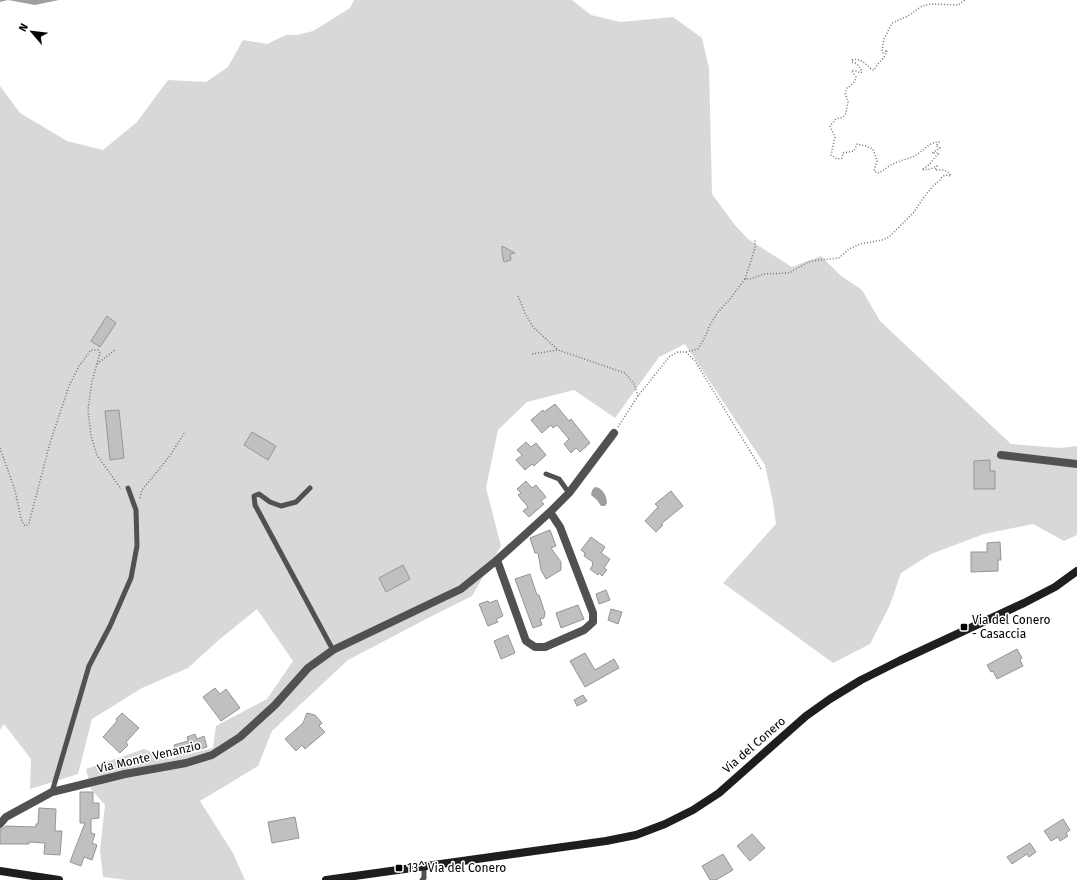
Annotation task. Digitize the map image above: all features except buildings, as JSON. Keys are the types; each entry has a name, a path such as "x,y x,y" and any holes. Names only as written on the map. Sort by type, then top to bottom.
{"main road":[{"name":"Via del Conero","path":"326,880 606,841 636,835 665,824 693,810 719,792 806,716 861,680 1055,587 1077,571"},
{"path":"0,871 59,880"}],"street":[{"name":"Via Monte Venanzio","path":"0,824 6,817 52,792 125,774 186,763 212,755 240,737 275,705 308,668 333,650 461,590 497,560 569,493 614,433"},
{"path":"1001,455 1077,464"},
{"path":"497,560 526,641 535,647 545,647 584,630 593,622 593,613 560,527 550,512"}],"lane":[{"path":"546,474 559,479 569,493"},
{"path":"52,792 90,666 110,626 131,578 137,546 136,510 128,488"},
{"path":"310,488 296,502 281,506 270,502 259,494 254,496 255,505 333,650"},
{"path":"422,880 424,878 424,866"}],"path":[{"path":"745,279 750,279 764,274 789,273 808,262 840,258 849,249 860,244 882,240 889,237 914,212 924,197 942,177 945,175 951,176 950,173 946,171 935,170 937,166 931,169 922,170 930,164 938,154 932,153 940,148 936,146 939,142 928,145 915,156 895,163 882,172 877,173 874,171 877,161 873,150 866,146 857,144 854,150 844,153 842,158 837,159 831,155 835,137 830,126 836,119 843,117 846,113 848,102 845,93 856,77 852,70 860,73 862,72 859,66 852,62 852,60 859,59 874,70 876,65 887,53 888,50 883,53 882,51 884,39 892,22 908,16 922,6 931,4 958,5 965,0"},
{"path":"614,433 638,396 670,356 678,352 698,349 718,312 745,279 755,248 755,240"},
{"path":"518,296 525,313 534,327 558,350 625,373 634,384 638,396"},
{"path":"97,364 116,348"},
{"path":"0,448 15,490 21,519 26,526 29,523 50,443 69,386 79,366 91,350 98,350 100,353 92,381 88,410 91,436 97,455 124,494"},
{"path":"532,354 558,350"},
{"path":"686,352 695,361 761,469"},
{"path":"136,510 142,490 169,457 185,432"}],"shaded area":[{"path":"8,0 59,0 35,5"},
{"path":"354,0 572,0 591,15 620,22 673,17 702,38 709,68 712,194 734,224 748,239 792,267 821,256 840,275 862,290 880,321 1011,444 1061,448 1077,446 1077,535 1064,541 1033,524 984,534 931,554 901,573 890,605 870,644 833,663 723,583 776,524 773,502 765,465 685,344 659,357 615,418 574,390 527,402 498,430 486,488 501,546 472,596 348,660 272,731 258,766 200,801 233,853 245,880 127,880 103,877 100,850 105,805 91,789 86,769 144,749 169,759 213,748 216,726 267,699 293,661 257,609 220,639 188,668 142,688 92,719 78,774 30,789 31,759 4,724 0,730 0,86 20,113 67,141 103,150 137,122 168,80 206,82 228,67 243,40 267,44 286,35 297,35 313,31 350,8"},
{"path":"595,487 602,490 605,495 607,503 605,506 601,506 591,495 592,490"}],"place":[{"name":"Via del Conero - Casaccia","path":"964,627"},
{"name":"13^ Via del Conero","path":"399,868"}]}
